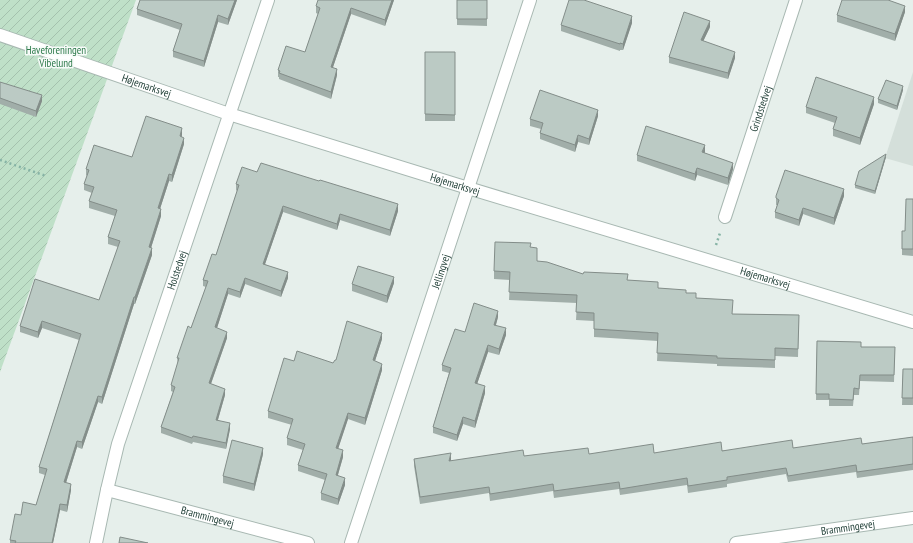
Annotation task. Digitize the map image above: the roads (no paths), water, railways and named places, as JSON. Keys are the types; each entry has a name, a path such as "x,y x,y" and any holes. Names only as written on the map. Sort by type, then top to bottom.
{"street":[{"name":"Holstedvej","path":"96,543 106,490 118,444 268,0"},
{"name":"Jellingvej","path":"351,543 530,0"},
{"name":"Grindstedvej","path":"725,217 796,0"},
{"name":"Højemarksvej","path":"0,35 229,114 468,188 913,322"},
{"name":"Brammingevej","path":"106,490 308,543"},
{"name":"Brammingevej","path":"736,543 913,518"}],"park label":[{"name":"Haveforeningen Vibelund","path":"56,56"}]}
